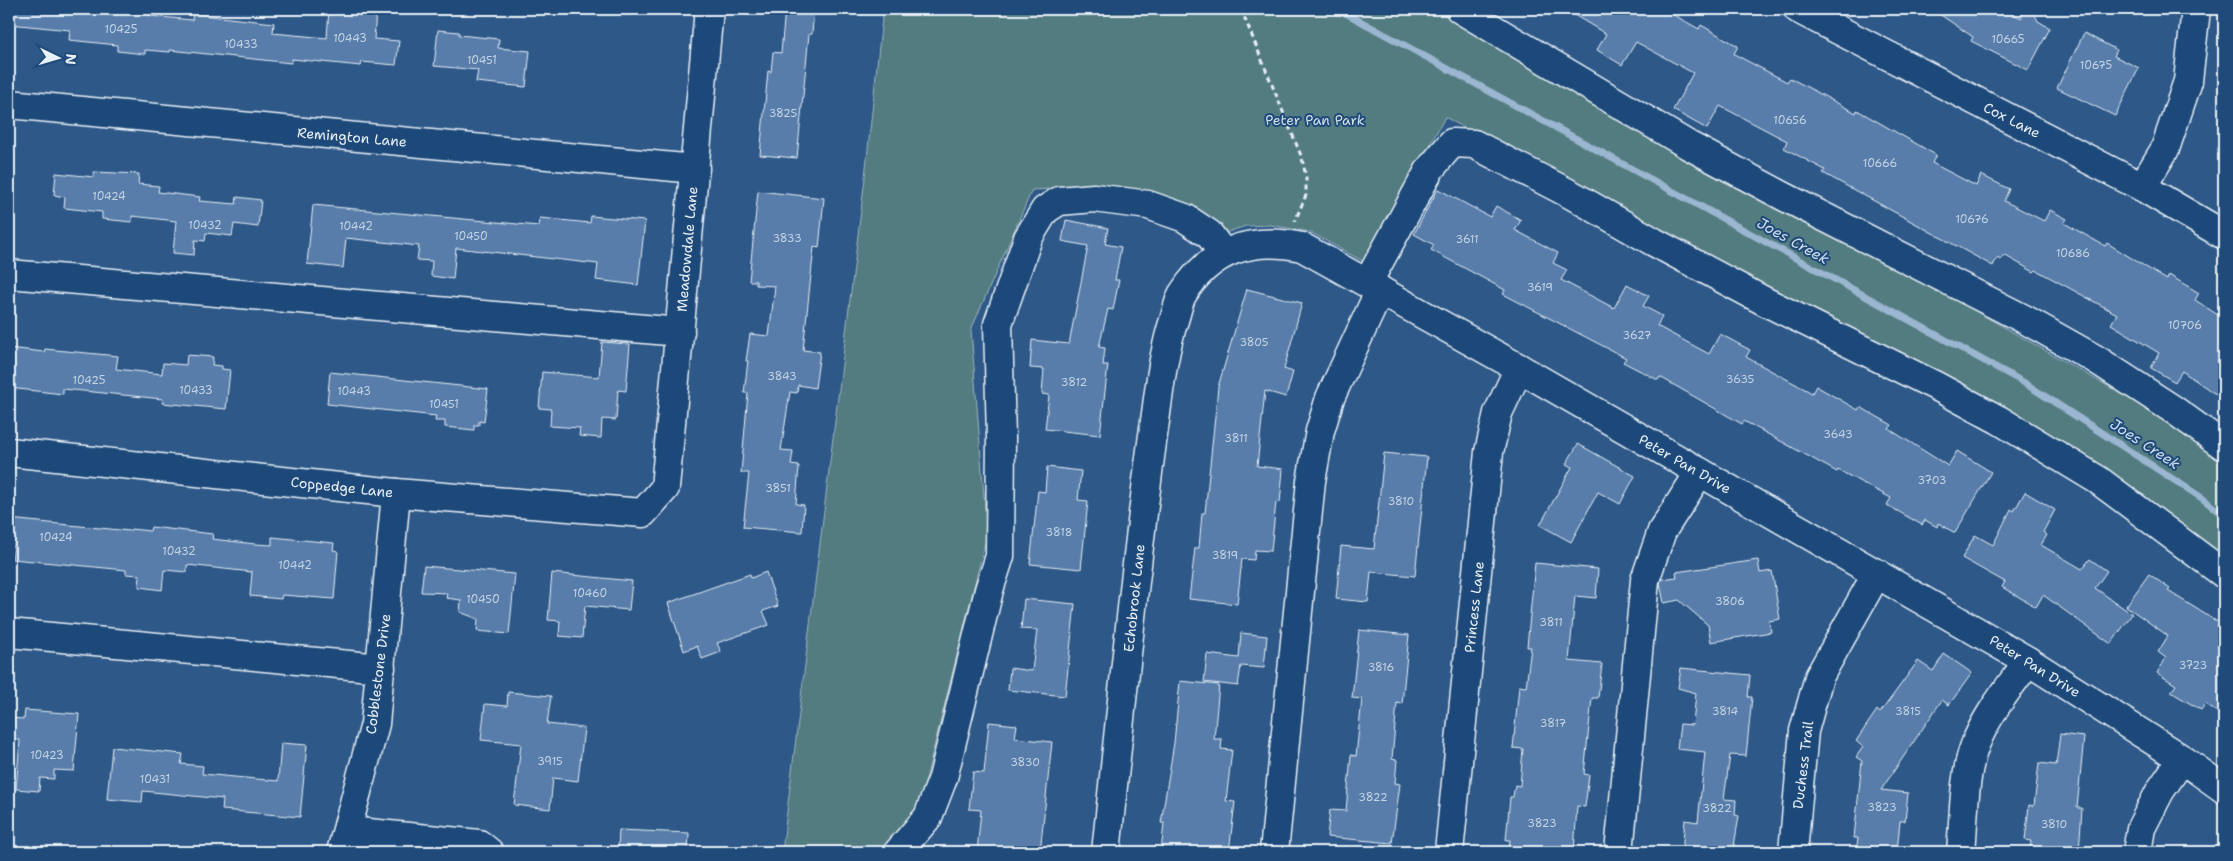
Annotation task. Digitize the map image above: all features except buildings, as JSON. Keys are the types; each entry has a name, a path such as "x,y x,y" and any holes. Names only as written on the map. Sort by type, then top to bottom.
{"street":[{"name":"Meadowdale Lane","path":"665,488 709,9"},
{"path":"1460,9 1688,145 1800,205 2026,320 2174,410 2224,446"},
{"path":"2142,187 2165,149 2188,81 2196,9"},
{"name":"Cox Lane","path":"1809,11 2142,187 2224,235"},
{"name":"Remington Lane","path":"9,104 695,169"},
{"path":"1274,852 1311,481 1320,431 1330,398 1374,286 1430,169 1452,143 1474,144 1572,195 1654,242 1766,302 1936,386 1999,420 2098,480 2224,574"},
{"path":"898,852 928,817 943,778 989,590 1000,556 1001,418 998,324 1028,238 1044,210 1059,201 1094,198 1148,205 1185,218 1209,234 1223,253"},
{"name":"Peter Pan Drive","path":"1166,344 1181,297 1201,270 1223,253 1264,243 1302,247 1520,368 2028,660 2182,759 2224,789"},
{"path":"9,274 680,332"},
{"name":"Echobrook Lane","path":"1106,852 1143,509 1166,344"},
{"name":"Princess Lane","path":"1449,852 1489,452 1498,412 1520,368"},
{"name":"Coppedge Lane","path":"9,452 396,493 643,513 665,488"},
{"path":"1619,852 1645,580 1662,531 1700,472"},
{"name":"Cobblestone Drive","path":"345,842 375,724 396,493"},
{"name":"Duchess Trail","path":"1793,852 1804,731 1819,677 1877,573"},
{"path":"9,633 381,668"},
{"path":"1961,852 1968,774 1975,746 1994,710 2028,660"},
{"path":"2137,852 2142,828 2160,791 2182,759"},
{"path":"345,842 479,844 489,852"}],"path":[{"path":"1241,9 1302,158 1306,177 1306,195 1287,244"}],"green space":[{"name":"Peter Pan Park","path":"883,9 1443,9 2224,452 2224,571 2197,549 1445,117 1366,263 1310,232 1270,225 1246,226 1218,235 1073,188 1032,190 971,330 987,535 915,823 887,852 782,852 864,186"}],"waterway":[{"name":"Joes Creek","path":"1338,9 2023,382 2202,498 2224,516"}]}
